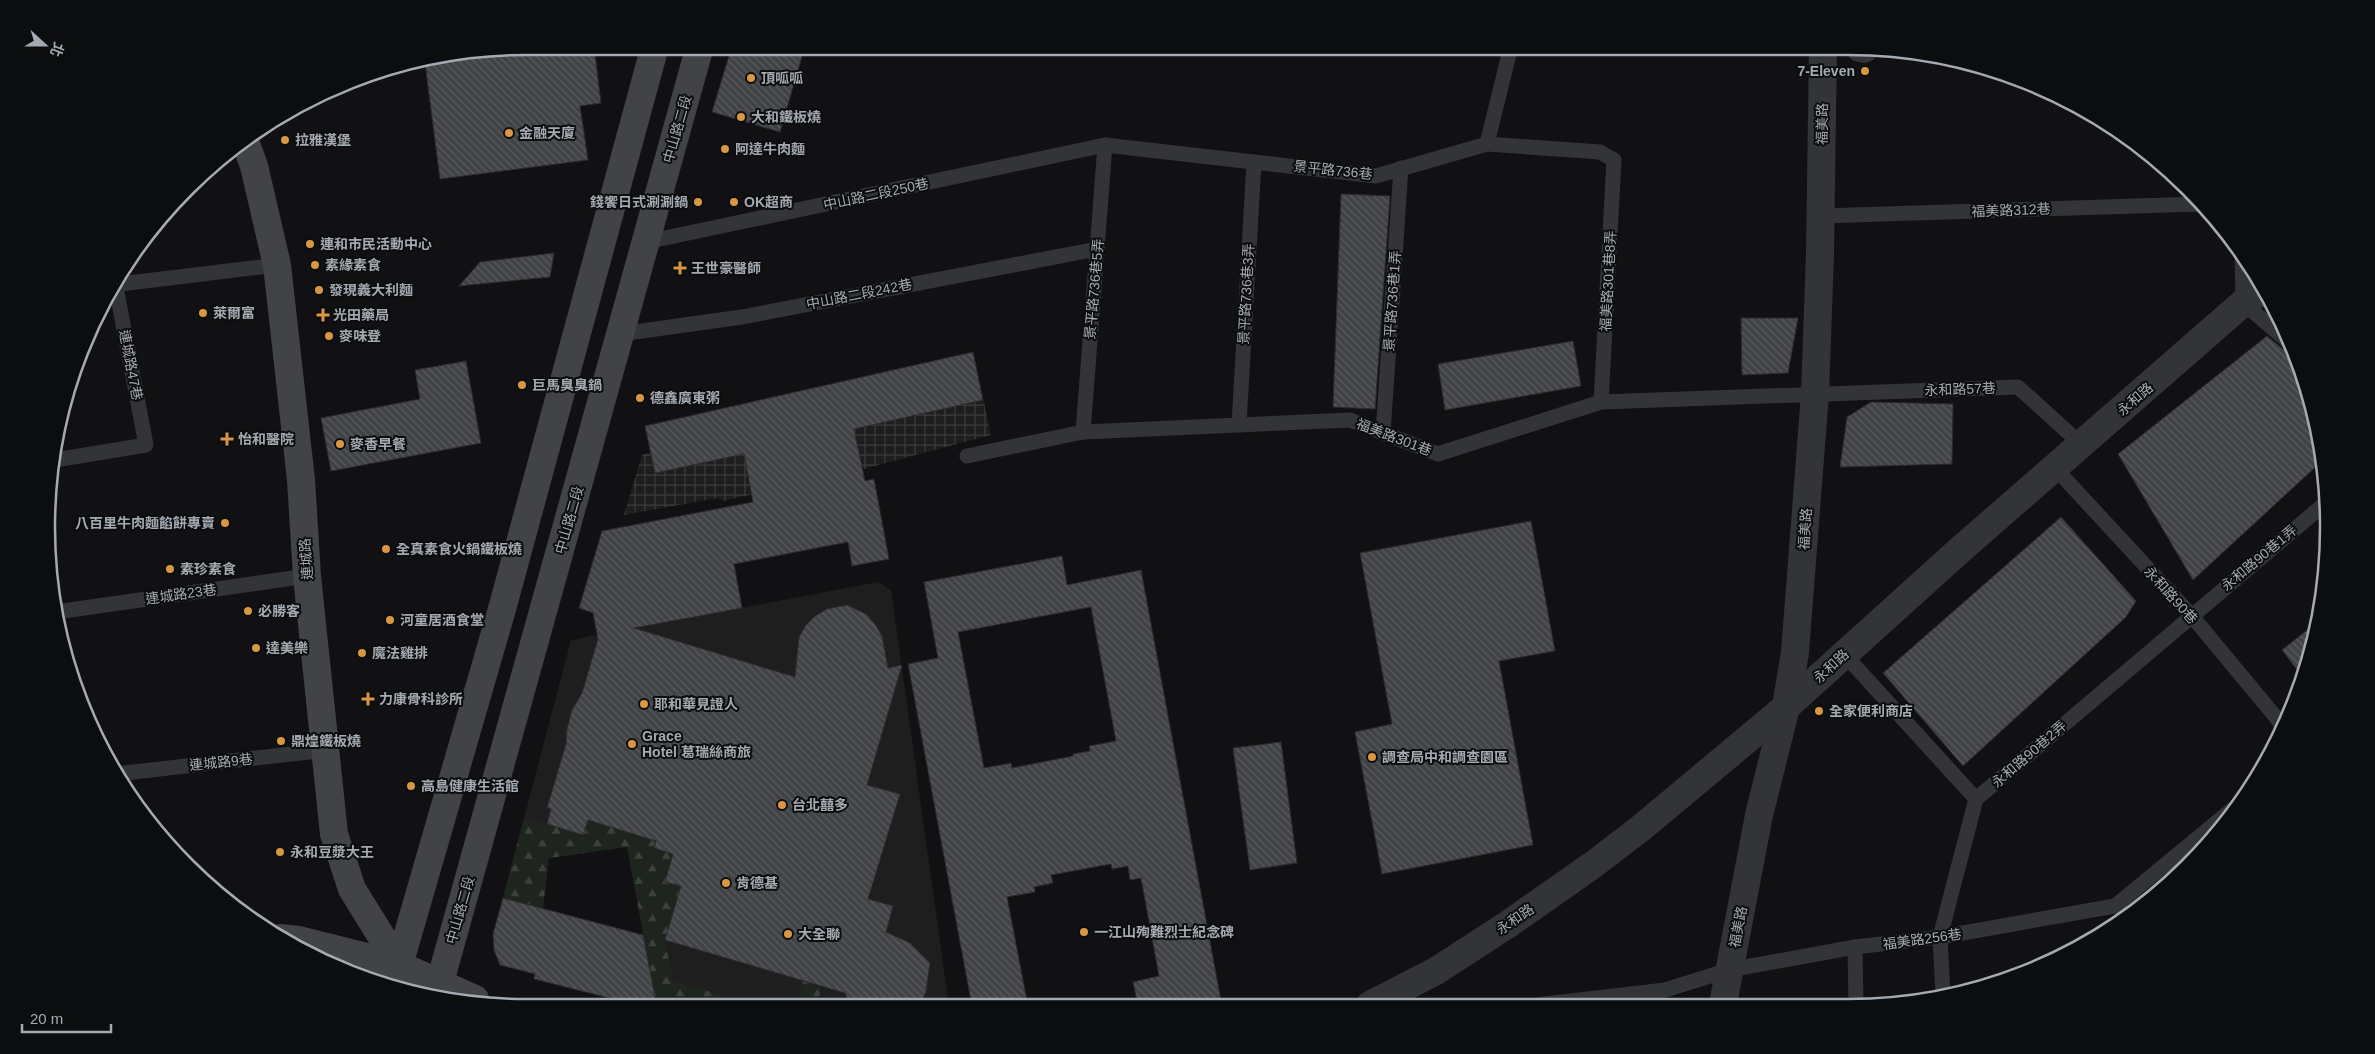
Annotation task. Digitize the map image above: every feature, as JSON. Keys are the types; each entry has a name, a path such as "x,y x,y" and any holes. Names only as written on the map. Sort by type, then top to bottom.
{"street":[{"path":"397,976 502,609 652,55"},
{"name":"中山路二段","path":"438,988 698,55"},
{"name":"福美路","path":"1724,999 1759,815 1786,707 1795,652 1815,394 1823,55"},
{"name":"連城路","path":"248,148 254,166 277,265 301,480 307,576 327,750 334,834 352,889 397,976"},
{"name":"永和路","path":"1382,999 1436,971 1594,864 1786,707 2055,468 2253,296"},
{"path":"299,940 397,976 457,994"}],"lane":[{"path":"1487,144 1509,55"},
{"name":"景平路736巷","path":"1105,145 1376,176 1487,144 1600,152 1614,160"},
{"name":"中山路二段250巷","path":"646,242 1105,145"},
{"name":"景平路736巷5弄","path":"1083,432 1105,145"},
{"name":"福美路301巷8弄","path":"1601,402 1614,160"},
{"name":"景平路736巷3弄","path":"1238,425 1254,162"},
{"name":"景平路736巷1弄","path":"1383,433 1401,168"},
{"name":"福美路312巷","path":"1820,216 2192,204"},
{"name":"中山路二段242巷","path":"620,334 742,317 1098,249"},
{"name":"連城路47巷","path":"123,283 277,265"},
{"path":"2248,277 2253,296 2273,321"},
{"name":"連城路47巷","path":"60,459 146,445 116,295"},
{"name":"永和路57巷","path":"1815,394 2018,387 2082,445"},
{"name":"福美路301巷","path":"967,456 1083,432 1350,420 1438,454 1601,402 1815,394"},
{"name":"永和路90巷","path":"2055,468 2191,615 2278,720"},
{"name":"永和路90巷1弄","path":"2191,615 2319,508"},
{"name":"連城路23巷","path":"63,611 307,576"},
{"name":"永和路90巷2弄","path":"1976,799 2191,615"},
{"path":"1844,654 1976,799 1940,938 1943,989"},
{"name":"連城路9巷","path":"125,773 327,750"},
{"path":"2120,911 2208,832"},
{"name":"福美路256巷","path":"1588,999 1665,990 1730,970 1855,947 1940,938 2120,911"},
{"path":"1855,947 1856,999"}],"shaded area":[{"path":"973,352 991,435 863,469 724,501 717,498 624,515 642,455 651,452 645,426"},
{"path":"878,582 891,590 948,999 656,999 627,847 549,858 543,908 503,898 571,640"}],"green space":[{"path":"524,818 583,835 588,820 656,841 654,848 673,854 665,882 681,886 665,940 673,981 725,996 724,999 656,999 627,847 549,858 543,908 503,898"},
{"path":"803,981 822,987 818,999 797,999"}],"building":[{"name":"金融天廈","path":"595,55 601,103 580,106 588,160 440,179 425,66 496,56"},
{"path":"729,55 802,55 780,132 712,112"},
{"path":"1341,194 1390,196 1375,409 1333,407"},
{"path":"554,253 550,277 459,286 480,262"},
{"path":"1741,318 1798,318 1788,373 1742,375"},
{"path":"2267,336 2286,350 2295,375 2311,435 2316,466 2193,580 2118,454"},
{"path":"1573,341 1581,386 1445,410 1438,364"},
{"path":"973,352 983,400 854,429 865,481 874,479 889,559 852,566 848,542 734,564 742,608 634,628 795,677 799,637 806,625 815,616 827,609 847,605 866,614 875,624 882,636 888,668 902,665 867,785 900,794 868,899 893,906 886,932 910,943 930,963 926,992 923,999 848,999 845,993 665,940 681,886 665,882 673,854 654,848 656,841 588,820 583,835 547,824 551,809 547,808 566,744 567,729 572,710 582,693 598,639 593,613 579,608 602,531 753,502 744,454 655,473 645,426"},
{"path":"466,361 481,443 331,471 321,418 420,399 415,370"},
{"path":"1871,402 1953,404 1952,464 1840,467 1847,417"},
{"path":"2061,517 2136,601 2126,617 1963,766 1883,673"},
{"path":"1531,521 1555,651 1499,661 1533,845 1382,874 1355,732 1392,724 1360,553"},
{"path":"1062,556 1067,585 1141,570 1221,999 1137,999 1133,982 1159,976 1141,878 1130,880 1128,866 1112,869 1111,864 1051,875 1053,883 1034,887 1035,892 1007,897 1027,999 971,999 908,664 938,658 924,582","holes":["1091,607 1116,741 1089,746 1090,751 1073,754 1073,756 1012,768 1011,763 984,768 958,632"]},
{"path":"2309,629 2298,670 2282,650"},
{"path":"1281,742 1297,863 1250,870 1233,748"},
{"path":"503,898 643,935 655,999 613,999 534,979 535,974 500,965 494,950 493,934"}],"place":[{"name":"7-Eleven","path":"1865,71"},
{"name":"頂呱呱","path":"751,78"},
{"name":"大和鐵板燒","path":"741,117"},
{"name":"金融天廈","path":"509,133"},
{"name":"拉雅漢堡","path":"285,140"},
{"name":"阿達牛肉麵","path":"725,149"},
{"name":"錢饗日式涮涮鍋","path":"698,202"},
{"name":"OK超商","path":"734,202"},
{"name":"連和市民活動中心","path":"310,244"},
{"name":"素緣素食","path":"315,265"},
{"name":"王世豪醫師","path":"680,268"},
{"name":"發現義大利麵","path":"319,290"},
{"name":"萊爾富","path":"203,313"},
{"name":"光田藥局","path":"323,315"},
{"name":"麥味登","path":"329,336"},
{"name":"巨馬臭臭鍋","path":"522,385"},
{"name":"德鑫廣東粥","path":"640,398"},
{"name":"怡和醫院","path":"227,439"},
{"name":"麥香早餐","path":"340,444"},
{"name":"八百里牛肉麵餡餅專賣","path":"225,523"},
{"name":"全真素食火鍋鐵板燒","path":"386,549"},
{"name":"素珍素食","path":"170,569"},
{"name":"必勝客","path":"248,611"},
{"name":"河童居酒食堂","path":"390,620"},
{"name":"達美樂","path":"256,648"},
{"name":"魔法雞排","path":"362,653"},
{"name":"力康骨科診所","path":"368,699"},
{"name":"耶和華見證人","path":"644,704"},
{"name":"全家便利商店","path":"1819,711"},
{"name":"鼎煌鐵板燒","path":"281,741"},
{"name":"Grace Hotel 葛瑞絲商旅","path":"632,744"},
{"name":"調查局中和調查園區","path":"1372,757"},
{"name":"高島健康生活館","path":"411,786"},
{"name":"台北囍多","path":"782,805"},
{"name":"永和豆漿大王","path":"280,852"},
{"name":"肯德基","path":"726,883"},
{"name":"一江山殉難烈士紀念碑","path":"1084,932"},
{"name":"大全聯","path":"788,934"}]}
